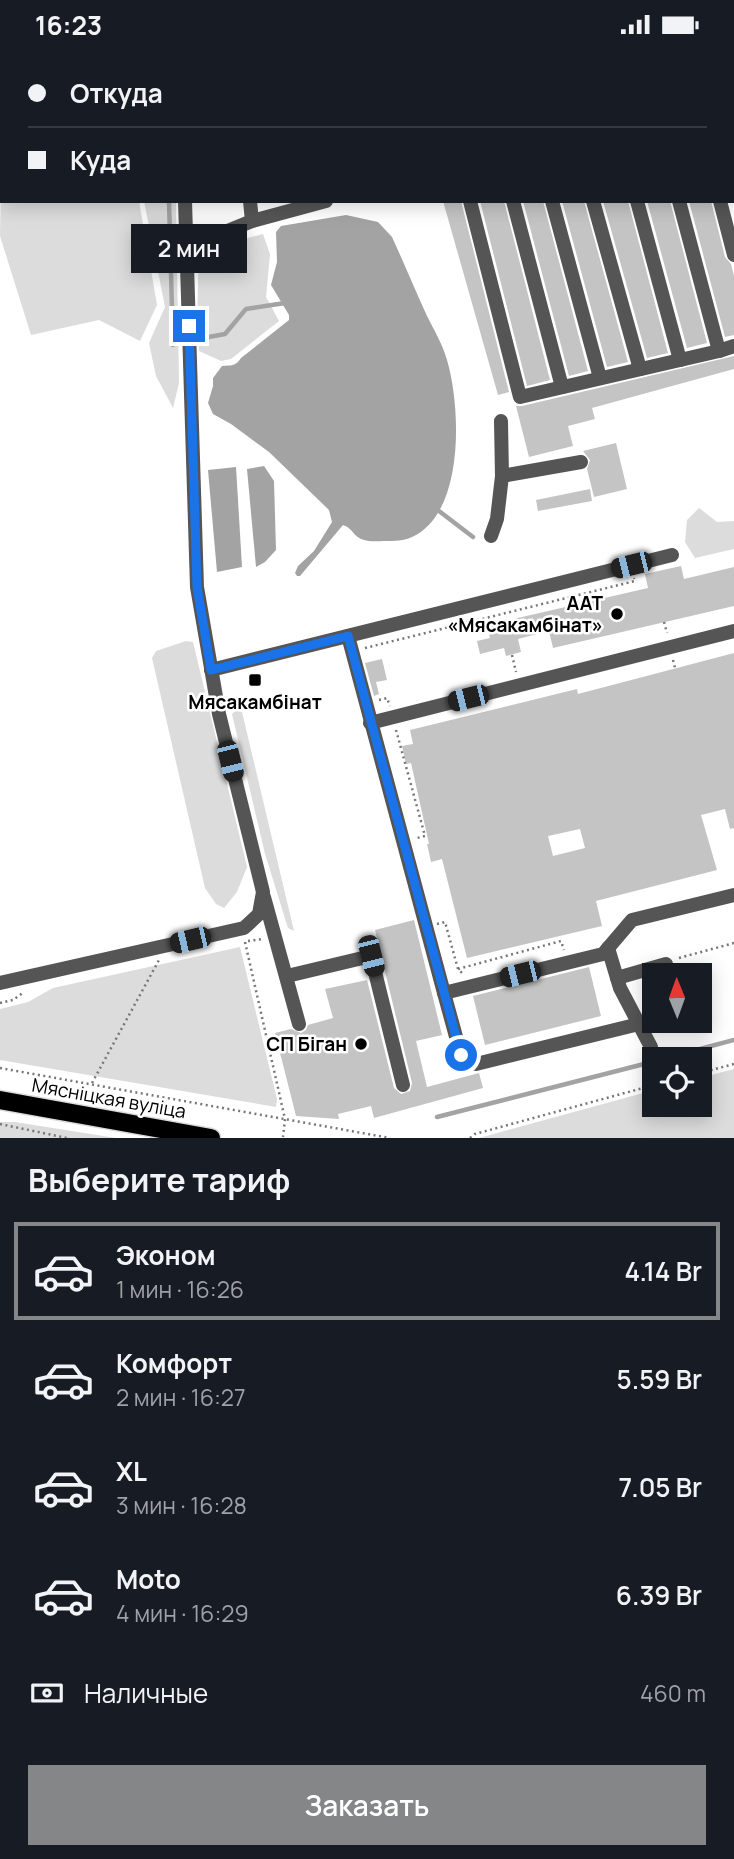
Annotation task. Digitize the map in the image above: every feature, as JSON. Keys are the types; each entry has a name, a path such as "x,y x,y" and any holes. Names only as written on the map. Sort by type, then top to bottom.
{"main road":[{"name":"Мясніцкая вуліца","path":"0,1100 159,1133 211,1138"}],"lane":[{"path":"185,203 197,587 219,714 262,892 299,1024"},
{"path":"250,203 252,221"},
{"path":"186,248 252,221 319,203"},
{"path":"471,203 520,397 734,346"},
{"path":"514,203 562,387"},
{"path":"553,203 600,378"},
{"path":"594,203 640,369"},
{"path":"638,203 680,360"},
{"path":"679,203 719,351"},
{"path":"721,203 734,255"},
{"path":"491,536 497,519 502,476 501,421"},
{"path":"502,476 581,462"},
{"path":"211,670 672,555"},
{"path":"370,723 734,631"},
{"path":"348,636 461,1055 476,1064 639,1024"},
{"path":"0,983 244,928 259,914 262,892"},
{"path":"444,993 603,954 632,920 734,895"},
{"path":"608,948 617,978 650,1047"},
{"path":"287,975 371,956 404,1085"},
{"path":"617,978 642,971"}],"path":[{"path":"352,652 635,581 631,565"},
{"path":"365,703 387,698 393,718 425,836 403,842"},
{"path":"426,926 445,922 458,969 472,986"},
{"path":"458,969 561,941 568,963"},
{"path":"245,942 285,1119 283,1137"},
{"path":"668,963 684,955 734,943"},
{"path":"91,1084 159,960"},
{"path":"712,1070 734,1064"},
{"path":"0,1068 390,1138"},
{"path":"470,1138 475,1134 642,1088"},
{"path":"0,1124 67,1138"}],"shaded area":[{"path":"1,203 139,203 157,305 140,341 99,320 31,335 0,236"},
{"path":"144,203 176,203 179,383 173,408 156,376 149,343 165,307"},
{"path":"346,215 378,222 392,237 441,343 452,380 455,404 455,457 442,506 429,524 412,537 395,541 366,541 343,525 300,576 297,576 295,573 298,566 314,551 332,522 329,510 269,452 213,414 208,403 213,378 222,366 237,363 289,320 289,315 271,285 277,262 276,232 281,226"},
{"path":"263,234 270,254 266,297 279,321 231,359 221,361 199,351 199,251"},
{"path":"264,466 274,481 276,550 256,567 247,469"},
{"path":"236,467 242,567 217,572 208,470"},
{"path":"699,508 717,522 734,521 734,549 695,558 685,542 687,520"},
{"path":"186,641 193,642 247,867 237,892 224,908 216,904 205,888 152,658 156,651"},
{"path":"236,710 242,712 294,931 288,928 265,854 232,714"},
{"path":"240,947 277,1099 276,1107 0,1060 0,1009 28,1002 53,988"},
{"path":"734,1069 734,1138 479,1138 642,1093 642,1117 712,1117 712,1075"},
{"path":"0,1122 15,1122 116,1138 0,1138"}],"building":[{"path":"444,203 462,203 509,392 498,395"},
{"path":"481,203 505,203 550,380 527,386"},
{"path":"524,203 544,203 588,371 569,376"},
{"path":"563,203 585,203 628,362 607,367"},
{"path":"604,203 629,203 668,353 647,358"},
{"path":"648,203 671,203 707,343 687,348"},
{"path":"690,203 712,203 725,257 731,264 734,276 734,335 725,337"},
{"path":"734,356 734,369 592,408 595,419 568,426 573,446 529,457 516,406"},
{"path":"616,443 627,489 594,497 587,469 590,460 583,451"},
{"path":"590,489 592,501 538,511 536,500"},
{"name":"ААТ «Мясакамбінат»","path":"681,566 684,579 734,567 734,606 553,648 549,631 518,639 521,652 506,656 504,648 480,654 477,641 490,638 487,625 648,588 645,574"},
{"path":"734,653 734,828 730,829 725,809 701,815 717,870 596,901 602,926 467,958 442,859 431,862 411,763 406,764 402,746 413,744 410,730 577,689 578,694","holes":["580,829 585,848 553,856 548,836"]},
{"path":"382,659 387,680 376,682 379,694 374,696 365,663"},
{"path":"414,920 442,1035 416,1041 427,1087 479,1073 483,1088 374,1118 371,1106 338,1114 339,1119 296,1116 275,1033 291,1029 301,1033 308,1025 333,1018 325,989 367,980 394,1088 401,1094 410,1091 412,1083 375,930"},
{"path":"589,967 601,1016 485,1045 473,996"}],"waterway":[{"path":"169,203 173,345"},
{"path":"198,339 225,334 246,309 285,303"},
{"path":"439,511 473,537"},
{"path":"707,1047 734,1040"},
{"path":"437,1117 642,1065"}],"place":[{"name":"ААТ «Мясакамбінат»","path":"617,614"},
{"name":"Мясакамбінат","path":"255,680"},
{"name":"СП Біган","path":"361,1044"}],"route":[{"path":"189,326 197,587 211,670 348,636 461,1055"}]}
